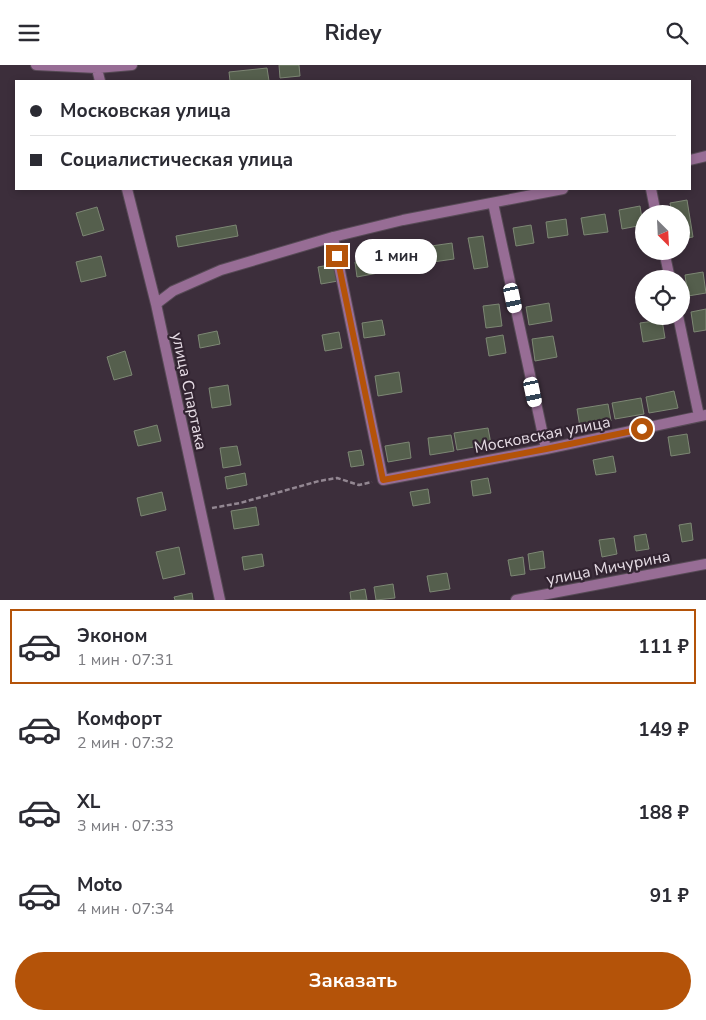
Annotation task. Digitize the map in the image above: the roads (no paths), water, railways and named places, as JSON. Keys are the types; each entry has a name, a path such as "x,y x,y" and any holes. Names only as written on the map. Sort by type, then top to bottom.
{"street":[{"path":"36,65 97,67 132,65"},
{"path":"97,67 100,80"},
{"path":"691,160 706,155"},
{"name":"улица Спартака","path":"127,190 156,305 220,600"},
{"path":"156,305 173,291 221,270 333,237 403,220 558,190"},
{"path":"651,190 654,205"},
{"path":"493,203 546,449"},
{"name":"Московская улица","path":"333,237 383,480 546,449 703,416"},
{"path":"680,325 703,416"},
{"name":"улица Мичурина","path":"516,600 706,564"}]}
